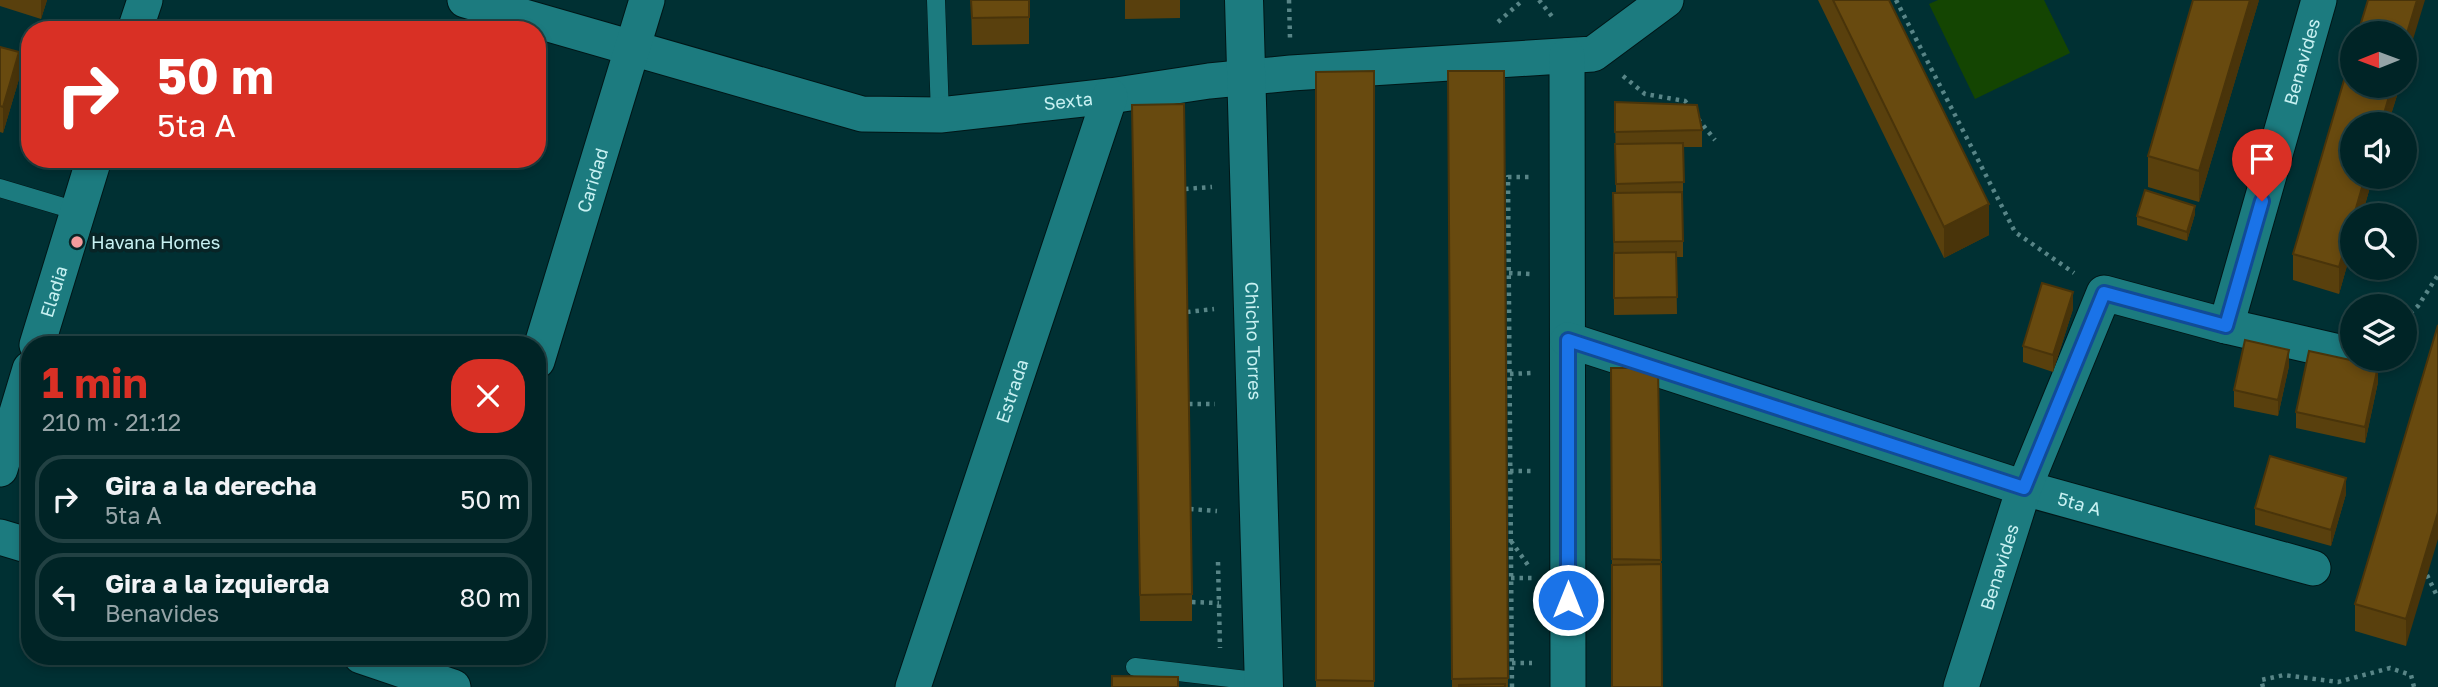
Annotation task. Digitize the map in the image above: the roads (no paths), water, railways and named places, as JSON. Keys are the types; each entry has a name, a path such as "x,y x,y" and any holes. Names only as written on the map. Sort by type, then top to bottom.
{"street":[{"path":"138,21 145,0"},
{"name":"Sexta","path":"465,0 536,21"},
{"name":"Caridad","path":"545,336 634,50 647,0"},
{"name":"Chicho Torres","path":"1244,0 1265,685"},
{"name":"Sexta","path":"546,24 862,114 940,115 1110,96 1209,80 1592,54 1666,0"},
{"name":"Benavides","path":"1961,687 2024,488 2104,293 2226,326 2319,0"},
{"path":"1567,57 1568,687"},
{"name":"Estrada","path":"913,687 1110,96"},
{"name":"Eladia","path":"40,336 91,168"},
{"path":"2226,326 2340,352"},
{"name":"5ta A","path":"1568,340 2024,488 2314,568"},
{"path":"0,469 21,399"},
{"path":"0,537 21,544"},
{"path":"394,665 443,678"}],"lane":[{"path":"936,0 940,115"},
{"path":"0,188 77,211"},
{"path":"1135,667 1265,685"}],"place":[{"name":"Havana Homes","path":"77,242"}]}
